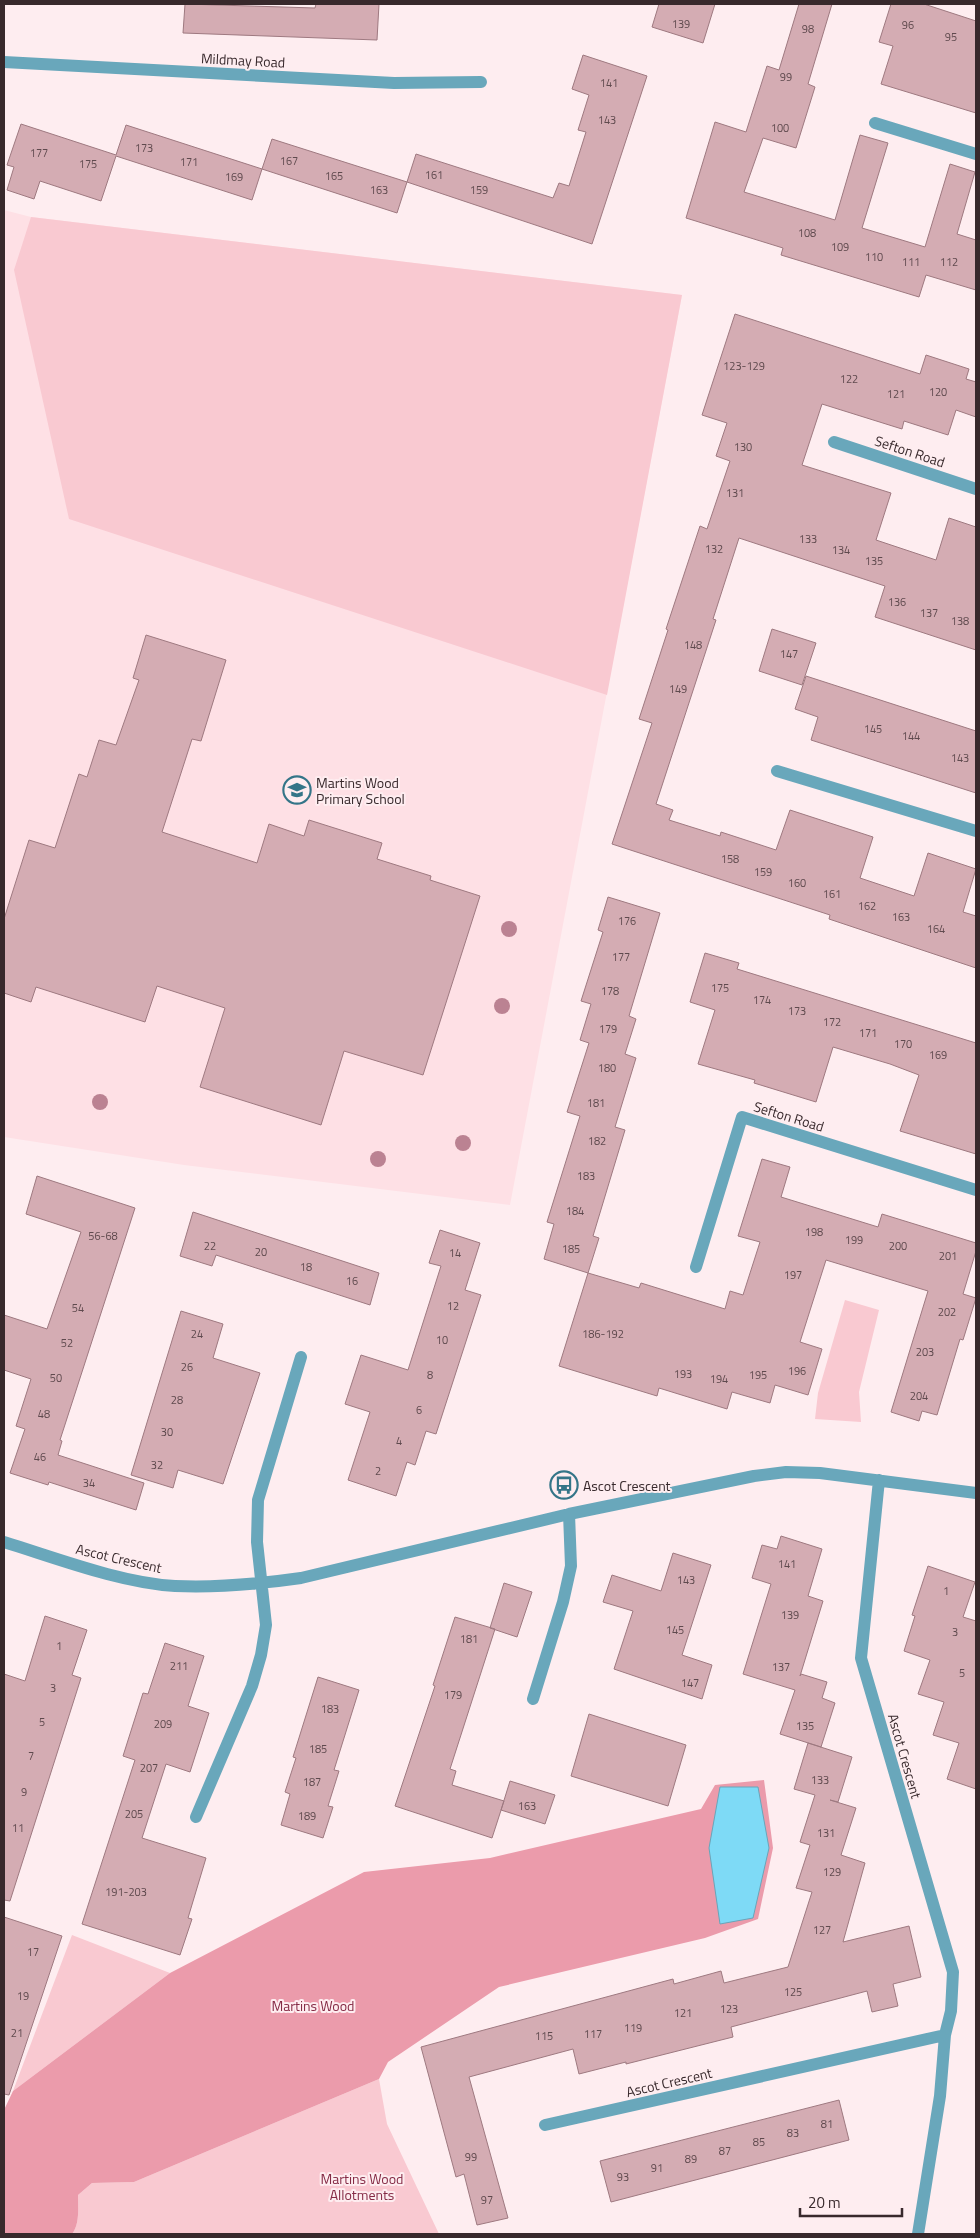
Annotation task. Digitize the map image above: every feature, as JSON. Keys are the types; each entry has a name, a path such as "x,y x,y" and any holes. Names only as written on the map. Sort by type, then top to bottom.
{"street":[{"name":"Mildmay Road","path":"4,62 394,83 481,82"},
{"path":"875,123 976,154"},
{"name":"Sefton Road","path":"834,442 976,489"},
{"path":"777,770 976,831"},
{"name":"Sefton Road","path":"696,1267 742,1117 976,1190"},
{"path":"196,1816 252,1686 261,1655 266,1625 256,1542 258,1500 301,1358"},
{"name":"Ascot Crescent","path":"4,1542 133,1580 174,1586 260,1584 301,1578 568,1514 754,1476 786,1472 820,1472 976,1493"},
{"name":"Ascot Crescent","path":"879,1480 861,1658 953,1972 951,2011 945,2035 940,2096 918,2234"},
{"path":"533,1699 563,1602 571,1566 568,1514"},
{"name":"Ascot Crescent","path":"545,2125 945,2035"}],"shaded area":[{"name":"Martins Wood Primary School","path":"4,210 31,217 682,295 510,1205 184,1165 4,1137"}],"green space":[{"path":"31,217 682,295 607,695 69,519 14,270"},
{"path":"845,1300 879,1310 859,1392 861,1422 815,1419 818,1393"},
{"name":"Martins Wood","path":"764,1780 773,1848 758,1919 705,1938 499,1987 388,2062 379,2079 134,2182 92,2183 78,2195 77,2220 72,2234 4,2234 4,2110 13,2091 170,1973 364,1872 490,1858 701,1809 715,1785"},
{"path":"72,1935 170,1973 13,2091"},
{"name":"Martins Wood Allotments","path":"379,2079 387,2124 439,2234 72,2234 77,2220 78,2195 92,2183 134,2182"}],"water":[{"path":"720,1787 758,1787 769,1848 753,1918 720,1924 709,1848"}],"building":[{"path":"185,4 315,8 316,4 379,4 377,40 183,33"},
{"path":"659,4 715,4 703,43 652,27"},
{"path":"799,4 832,4 808,84 815,87 796,148 763,138 744,192 835,220 860,135 888,143 862,228 925,247 950,164 975,172 957,234 976,240 976,290 926,275 919,297 781,255 783,248 686,218 715,122 746,132 767,66 779,70"},
{"path":"891,4 924,4 976,21 976,113 881,84 893,46 879,42"},
{"path":"583,55 647,76 592,244 407,182 416,154 553,198 559,183 569,186 586,132 578,130 589,95 572,89"},
{"path":"21,124 116,155 126,125 262,169 252,200 116,156 101,201 40,181 34,199 7,190 14,167 7,165"},
{"path":"272,139 407,182 397,213 262,169"},
{"path":"735,314 920,374 926,355 969,369 966,379 976,382 976,417 956,410 948,435 904,421 902,429 822,404 802,465 891,493 876,540 936,560 949,518 976,527 976,650 875,617 885,586 739,538 713,619 716,620 656,804 673,810 669,820 720,836 721,832 776,850 790,810 873,837 860,878 914,896 928,853 976,869 963,912 976,916 976,968 829,919 830,915 612,844 652,723 639,719 668,630 666,629 700,526 707,529 730,461 716,456 727,423 702,415"},
{"path":"772,629 816,643 802,685 759,671"},
{"path":"146,635 226,660 201,741 192,739 162,832 257,863 269,824 304,836 309,820 382,843 377,859 431,876 430,880 480,896 423,1075 344,1051 321,1125 200,1087 225,1008 157,986 145,1022 36,987 31,1002 4,993 4,919 29,840 55,848 79,774 87,777 99,740 116,745 139,680 133,678"},
{"path":"806,676 976,731 976,793 811,740 818,717 795,709"},
{"path":"608,897 660,913 629,1016 636,1019 625,1054 636,1058 615,1127 625,1130 593,1236 599,1238 588,1273 544,1259 554,1224 547,1222 580,1116 567,1112 589,1043 580,1040 591,1004 581,1001 603,932 598,930"},
{"path":"705,953 739,963 737,969 976,1043 976,1154 900,1131 919,1075 890,1064 833,1047 816,1102 754,1083 755,1080 698,1064 715,1010 690,1002"},
{"path":"762,1159 790,1167 781,1197 878,1227 882,1214 976,1243 976,1251 963,1294 976,1298 963,1340 960,1339 937,1415 922,1411 919,1421 891,1412 928,1291 826,1260 800,1342 822,1349 808,1395 775,1385 770,1403 732,1392 727,1409 659,1388 657,1396 559,1366 588,1273 639,1288 641,1283 725,1309 730,1291 743,1295 760,1242 738,1236"},
{"path":"37,1176 135,1208 60,1440 62,1441 58,1455 144,1483 136,1510 49,1482 48,1485 10,1473 25,1429 16,1426 31,1379 4,1370 4,1315 47,1329 81,1232 26,1214"},
{"path":"193,1212 379,1273 370,1305 216,1255 212,1266 180,1256"},
{"path":"440,1230 480,1243 465,1290 481,1295 436,1434 426,1431 415,1465 407,1462 396,1496 348,1480 370,1412 345,1404 361,1355 408,1370 441,1266 429,1263"},
{"path":"181,1311 223,1324 213,1358 260,1373 223,1484 178,1470 173,1488 131,1475"},
{"path":"781,1536 822,1549 808,1596 823,1601 800,1676 801,1674 827,1682 822,1698 835,1703 821,1747 780,1734 795,1690 743,1674 771,1584 752,1578 762,1545 777,1549"},
{"path":"673,1553 711,1565 682,1655 712,1665 702,1699 614,1669 633,1611 603,1602 612,1575 661,1591"},
{"path":"928,1566 975,1582 963,1617 976,1621 976,1789 947,1779 959,1743 933,1735 944,1702 918,1694 930,1660 904,1651 915,1616 912,1615"},
{"path":"504,1583 532,1592 517,1637 490,1628"},
{"path":"45,1616 87,1630 72,1675 81,1678 10,1901 4,1900 4,1674 25,1681"},
{"path":"455,1617 495,1629 450,1769 456,1771 452,1785 504,1801 492,1838 395,1806 435,1686 433,1685"},
{"path":"165,1643 204,1656 188,1706 209,1713 190,1772 166,1764 142,1838 206,1858 188,1918 192,1919 180,1955 82,1924 135,1760 123,1756 143,1693 148,1694"},
{"path":"318,1677 359,1690 334,1770 339,1771 328,1806 333,1807 323,1838 281,1825 290,1794 285,1792 296,1758 293,1757"},
{"path":"589,1714 686,1745 668,1806 571,1776"},
{"path":"808,1743 852,1757 838,1802 830,1800 856,1808 841,1855 865,1863 843,1942 909,1926 921,1977 893,1984 898,2006 872,2012 867,1991 731,2027 733,2037 626,2064 626,2062 579,2074 573,2049 469,2077 508,2218 477,2225 464,2174 456,2177 421,2047 673,1979 674,1984 721,1971 724,1983 788,1967 812,1892 796,1888 810,1845 800,1842 815,1795 794,1789"},
{"path":"510,1781 555,1795 545,1824 501,1810"},
{"path":"4,1917 62,1936 9,2095 4,2094"},
{"path":"839,2100 849,2140 611,2202 600,2161"}],"place":[{"name":"Martins Wood Primary School","path":"297,790"},
{"name":"Ascot Crescent","path":"564,1485"}]}
